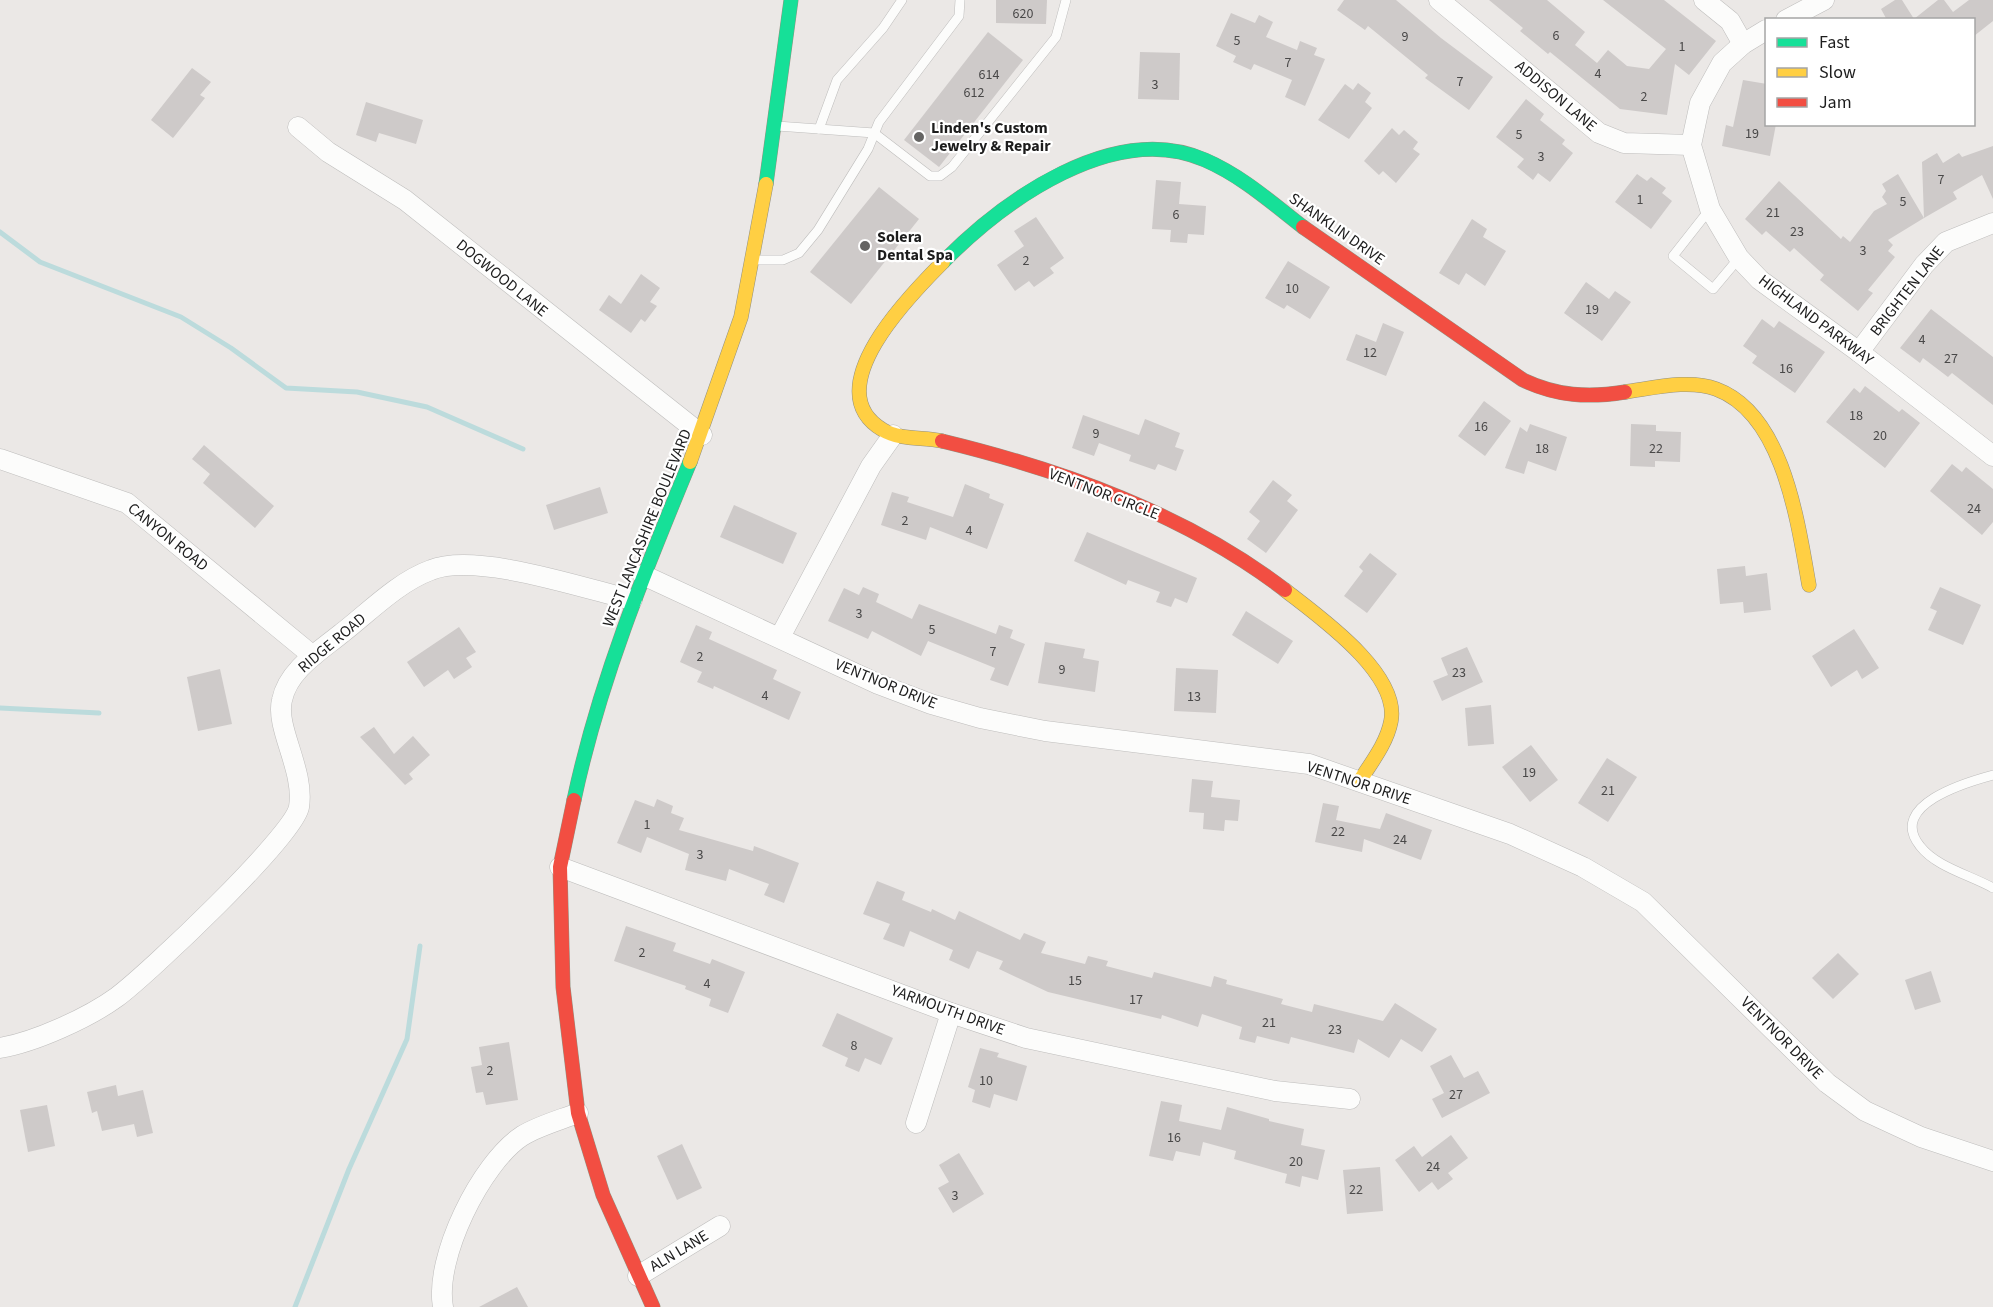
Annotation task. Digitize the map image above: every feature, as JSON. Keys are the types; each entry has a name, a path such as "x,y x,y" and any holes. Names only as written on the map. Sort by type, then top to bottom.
{"street":[{"name":"WEST LANCASHIRE BOULEVARD","path":"653,1307 603,1195 578,1113 563,987 560,867 584,752 632,600 702,435 741,317 753,260 791,0"},
{"name":"ADDISON LANE","path":"1440,0 1599,133 1624,143 1691,145"},
{"path":"1704,0 1730,21 1743,44"},
{"path":"1790,18 1824,0"},
{"name":"HIGHLAND PARKWAY","path":"1765,31 1743,44 1722,63 1700,103 1691,145 1710,209 1739,258 1760,280 1859,352 1993,456"},
{"name":"DOGWOOD LANE","path":"298,127 328,152 405,200 702,435"},
{"name":"SHANKLIN DRIVE","path":"893,435 876,425 863,408 858,394 860,376 881,333 945,259 998,210 1046,180 1072,167 1097,158 1139,150 1185,153 1228,171 1320,239 1531,384 1583,397 1684,386 1704,387 1727,393 1748,413 1767,438 1785,475 1809,585"},
{"name":"BRIGHTEN LANE","path":"1859,352 1924,266 1946,242 1993,223"},
{"path":"780,637 871,466 893,435"},
{"name":"VENTNOR CIRCLE","path":"893,435 931,438 1104,490 1198,534 1282,588 1329,625 1380,676 1388,690 1392,706 1387,734 1359,782"},
{"name":"CANYON ROAD","path":"0,459 127,503 313,656"},
{"name":"RIDGE ROAD","path":"0,1048 14,1046 68,1023 116,998 157,963 280,841 299,807 296,765 281,718 282,699 291,678 313,656 404,584 431,570 454,564 510,571 632,600"},
{"name":"VENTNOR DRIVE","path":"643,575 878,684 931,704 980,718 1045,731 1309,764 1510,834 1583,867 1643,902 1827,1083 1855,1104 1921,1137 1993,1161"},
{"name":"YARMOUTH DRIVE","path":"560,867 951,1013 1026,1038 1275,1091 1350,1099"},
{"path":"916,1123 951,1013"},
{"path":"443,1307 448,1253 476,1192 496,1162 522,1136 578,1113"},
{"name":"ALN LANE","path":"638,1276 720,1226"}],"lane":[{"path":"819,129 837,80 883,28 902,0"},
{"path":"753,260 783,260 799,253 818,230 868,149 885,113 959,16 960,0"},
{"path":"774,126 874,133 930,176 940,176 952,167 1056,37 1066,0"},
{"path":"1710,209 1673,255 1713,289 1739,258"},
{"path":"1993,775 1944,790 1928,800 1914,822 1914,837 1929,855 1993,888"}],"building":[{"path":"996,0 1047,0 1046,24 996,23"},
{"path":"1344,0 1396,0 1493,77 1469,110 1425,78 1428,75 1368,26 1365,30 1337,10"},
{"path":"1489,0 1547,0 1585,32 1575,45 1597,63 1608,50 1627,66 1649,69 1666,49 1603,0 1664,0 1716,41 1689,75 1675,64 1667,115 1620,109 1550,52 1548,54 1520,31 1523,28"},
{"path":"1895,0 1902,0 1913,18 1886,18 1881,9"},
{"path":"1938,0 1944,0 1953,12 1969,0 1993,0 1993,21 1975,35 1975,18 1915,18"},
{"path":"1231,13 1255,23 1259,15 1273,22 1266,37 1297,50 1300,41 1317,48 1314,55 1325,59 1305,106 1285,97 1292,80 1254,64 1251,70 1233,62 1236,56 1216,46"},
{"path":"988,32 1023,60 939,167 904,140"},
{"path":"1140,52 1180,53 1179,100 1138,99"},
{"path":"192,68 211,82 200,95 205,98 173,138 151,120"},
{"path":"1743,80 1765,84 1765,126 1776,126 1770,156 1722,146 1726,125 1733,127"},
{"path":"1358,83 1371,93 1365,102 1372,108 1349,139 1318,120 1345,84 1353,90"},
{"path":"1526,99 1544,114 1540,120 1565,140 1562,144 1573,153 1550,182 1538,173 1533,180 1517,167 1524,159 1496,137"},
{"path":"366,102 423,120 416,144 379,133 376,142 356,135"},
{"path":"1392,128 1399,135 1404,130 1418,142 1413,149 1420,154 1396,183 1383,171 1379,175 1364,161"},
{"path":"1993,146 1993,199 1982,175 1953,192 1957,199 1924,218 1922,162 1937,153 1943,163 1959,153 1962,157"},
{"path":"1637,174 1647,181 1651,177 1666,188 1662,193 1672,201 1651,229 1615,202"},
{"path":"1898,174 1924,218 1888,240 1893,245 1888,251 1895,257 1868,290 1873,293 1858,311 1820,280 1824,275 1794,248 1790,252 1766,231 1762,235 1745,219 1779,181 1841,239 1843,236 1850,242 1874,211 1887,204 1882,197 1886,191 1882,184"},
{"path":"1156,180 1181,182 1179,204 1206,206 1204,235 1188,234 1187,243 1170,242 1171,230 1152,229"},
{"name":"Solera Dental Spa","path":"879,187 919,219 851,304 810,272"},
{"path":"1036,217 1064,258 1050,268 1054,273 1034,287 1029,281 1015,291 997,265 1024,246 1014,231"},
{"path":"1472,219 1487,229 1483,237 1506,251 1485,286 1466,273 1459,285 1439,273"},
{"path":"1288,261 1330,287 1310,319 1287,305 1284,309 1265,298"},
{"path":"641,274 660,288 650,302 657,306 645,322 641,319 631,333 599,310 609,295 621,304"},
{"path":"1586,282 1609,299 1615,291 1631,302 1602,341 1564,313"},
{"path":"1931,309 1993,357 1993,405 1952,373 1948,377 1923,358 1920,363 1900,348"},
{"path":"1762,319 1774,328 1779,321 1825,352 1795,393 1752,363 1757,356 1743,346"},
{"path":"1383,323 1404,332 1386,376 1346,360 1356,334 1376,342"},
{"path":"1865,386 1899,412 1902,409 1920,423 1885,468 1826,422 1854,388 1860,393"},
{"path":"1484,401 1511,421 1485,456 1458,436"},
{"path":"1083,415 1139,435 1145,419 1180,433 1175,447 1184,450 1176,471 1158,464 1155,470 1129,461 1131,455 1099,443 1094,456 1072,448"},
{"path":"1530,424 1567,437 1556,471 1528,461 1524,474 1505,468 1520,427 1527,432"},
{"path":"1631,424 1656,425 1656,431 1681,432 1680,462 1655,461 1655,467 1630,466"},
{"path":"204,445 274,506 255,528 203,483 210,474 192,459"},
{"path":"1952,464 1962,472 1966,467 1993,489 1993,522 1982,535 1930,491"},
{"path":"1273,480 1292,495 1287,501 1298,510 1266,553 1247,539 1260,521 1249,512"},
{"path":"965,484 990,494 989,498 1004,504 987,549 930,527 926,540 881,525 892,492 909,497 907,502 953,517"},
{"path":"600,487 608,513 554,530 546,505"},
{"path":"734,505 797,533 783,564 720,537"},
{"path":"1087,532 1197,578 1187,603 1175,598 1171,607 1156,602 1160,592 1128,580 1126,585 1074,561"},
{"path":"1370,553 1397,574 1367,613 1344,596 1363,571 1359,567"},
{"path":"1745,566 1746,576 1767,573 1771,610 1744,613 1743,602 1720,604 1717,569"},
{"path":"863,587 879,594 876,602 912,619 919,604 996,634 999,625 1013,630 1010,638 1025,644 1008,686 990,680 995,668 928,641 921,656 872,631 868,639 828,621 844,588 859,595"},
{"path":"1940,587 1981,605 1963,645 1928,630 1937,611 1930,608"},
{"path":"1246,611 1293,641 1278,664 1232,635"},
{"path":"696,625 712,632 709,639 777,670 773,679 801,692 789,720 714,686 713,689 697,682 702,672 680,662"},
{"path":"459,627 476,652 466,658 472,667 454,679 448,670 424,687 407,662"},
{"path":"1854,629 1879,668 1862,679 1857,670 1831,687 1812,656"},
{"path":"1045,642 1085,649 1083,658 1099,661 1095,692 1038,683"},
{"path":"1467,647 1483,682 1442,701 1433,681 1448,675 1441,658"},
{"path":"1176,668 1218,670 1216,713 1174,711"},
{"path":"220,669 232,724 198,731 187,677"},
{"path":"1491,705 1494,744 1468,746 1465,708"},
{"path":"374,727 394,754 413,736 430,755 409,774 413,779 405,785 360,737"},
{"path":"1531,745 1558,780 1530,802 1502,767"},
{"path":"1607,758 1637,777 1608,822 1578,803"},
{"path":"1192,779 1213,781 1211,797 1240,800 1238,821 1225,820 1224,831 1203,829 1204,813 1189,812"},
{"path":"657,799 673,806 671,813 684,818 679,830 753,851 754,846 799,863 784,903 764,895 769,884 729,869 726,881 685,870 689,854 647,837 641,853 617,843 635,800 654,807"},
{"path":"1323,803 1339,806 1336,820 1380,829 1386,813 1432,830 1421,860 1364,839 1362,852 1315,842"},
{"path":"877,881 905,892 902,900 931,912 932,909 955,920 959,911 1020,940 1024,933 1046,942 1041,953 1085,964 1088,956 1108,961 1106,966 1152,978 1154,972 1211,987 1214,976 1227,980 1226,984 1283,999 1281,1004 1312,1012 1314,1004 1383,1021 1395,1003 1437,1029 1422,1052 1401,1039 1389,1058 1358,1039 1354,1053 1291,1037 1289,1044 1257,1036 1255,1043 1239,1039 1242,1027 1202,1014 1198,1027 1162,1015 1161,1019 1048,992 999,969 1003,961 977,951 969,969 949,960 953,950 910,931 904,947 883,939 890,924 863,914"},
{"path":"626,926 676,943 673,951 710,964 712,959 745,972 728,1013 709,1006 711,999 685,989 686,986 614,961"},
{"path":"1838,953 1859,974 1833,999 1812,978"},
{"path":"1931,971 1941,1002 1915,1010 1905,980"},
{"path":"837,1013 893,1038 881,1065 865,1058 859,1072 845,1066 848,1058 822,1046"},
{"path":"509,1042 518,1100 486,1105 483,1092 476,1093 471,1067 482,1065 479,1047"},
{"path":"980,1048 999,1053 997,1057 1027,1066 1017,1101 994,1094 990,1108 972,1102 975,1090 968,1087"},
{"path":"1451,1055 1464,1078 1478,1071 1490,1093 1442,1118 1432,1099 1444,1093 1430,1066"},
{"path":"116,1085 118,1096 143,1090 153,1133 137,1137 134,1124 102,1131 97,1111 92,1113 87,1092"},
{"path":"1161,1101 1182,1105 1179,1121 1221,1130 1227,1107 1269,1119 1269,1121 1304,1129 1301,1145 1325,1150 1318,1180 1302,1176 1300,1187 1285,1183 1287,1174 1234,1159 1236,1151 1203,1142 1200,1156 1176,1151 1173,1161 1149,1156"},
{"path":"47,1105 55,1146 28,1152 20,1110"},
{"path":"1451,1135 1468,1158 1448,1173 1453,1179 1438,1190 1432,1182 1419,1192 1395,1160 1414,1146 1422,1157"},
{"path":"682,1144 702,1188 677,1200 657,1156"},
{"path":"959,1153 984,1194 953,1213 938,1188 949,1182 939,1165"},
{"path":"1380,1167 1383,1211 1347,1214 1343,1170"},
{"path":"517,1287 528,1307 479,1307"}],"waterway":[{"path":"0,232 40,262 181,317 231,348 286,388 357,392 427,407 523,449"},
{"path":"0,708 99,713"},
{"path":"295,1307 349,1169 407,1039 420,946"}],"traffic: fast":[{"path":"766,184 791,0"},
{"path":"943,262 968,238 1028,192 1062,173 1098,159 1134,150 1170,150 1219,166 1268,199 1303,227"},
{"path":"574,800 596,713 624,628 690,462"}],"traffic: slow":[{"path":"690,462 741,317 766,184"},
{"path":"942,441 904,437 883,430 865,413 859,391 864,368 876,343 911,296 943,262"},
{"path":"1625,392 1683,384 1706,386 1739,402 1758,422 1784,473 1793,503 1809,585"},
{"path":"1285,590 1354,647 1383,684 1390,703 1391,721 1378,753 1359,782"}],"traffic: jam":[{"path":"1303,227 1523,380 1548,389 1573,394 1598,395 1625,392"},
{"path":"942,441 1077,481 1165,517 1247,563 1285,590"},
{"path":"574,800 560,867 563,987 578,1113 603,1195 653,1307"}],"place":[{"name":"Linden's Custom Jewelry & Repair","path":"919,137"},
{"name":"Solera Dental Spa","path":"865,246"}]}
